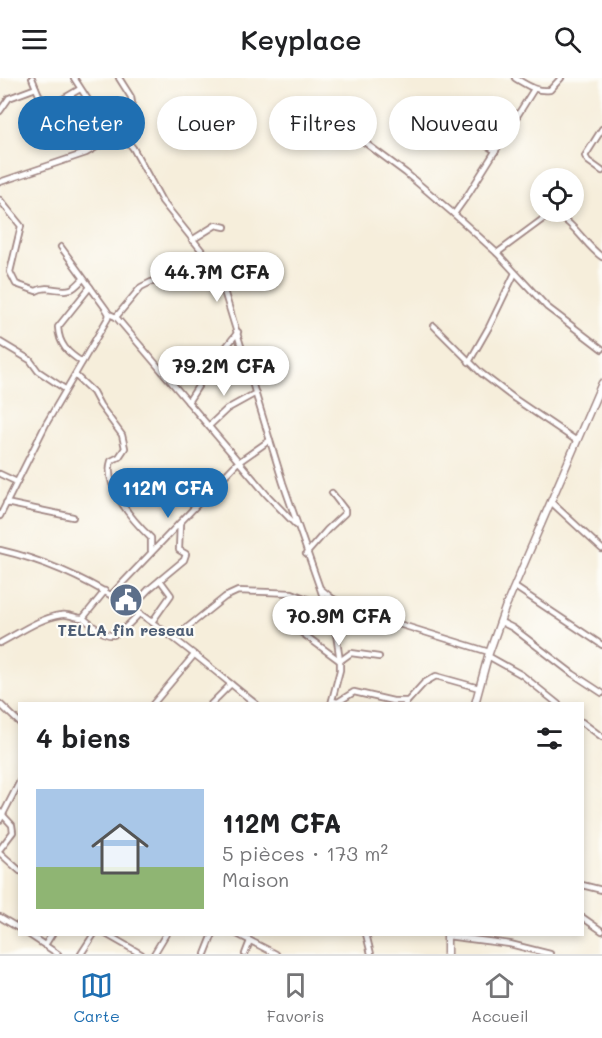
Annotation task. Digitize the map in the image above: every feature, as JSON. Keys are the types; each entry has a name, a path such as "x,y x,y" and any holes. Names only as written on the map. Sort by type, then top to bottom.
{"main road":[{"path":"476,702 488,654 602,383"},
{"path":"447,936 447,954"}],"street":[{"path":"32,78 45,105 49,106 80,88"},
{"path":"74,78 85,96"},
{"path":"119,78 130,96"},
{"path":"515,78 534,89 550,90 561,78"},
{"path":"0,111 9,98 36,88"},
{"path":"454,214 534,89"},
{"path":"602,129 585,156 602,171"},
{"path":"0,182 91,150"},
{"path":"134,150 162,201 210,261 225,294 306,554 336,634 340,661 332,702 338,702 354,692 394,702"},
{"path":"375,150 406,173 497,253 548,307 602,349"},
{"path":"0,200 21,226 10,272 16,284 36,291 43,287 68,290 83,279"},
{"path":"497,253 543,219 559,216 571,224 602,257"},
{"path":"192,240 216,225 225,227"},
{"path":"62,247 109,314 116,317 267,495 298,527"},
{"path":"116,317 141,287 151,282 163,281 210,261"},
{"path":"469,362 516,273"},
{"path":"82,362 65,350 59,338 58,327 90,287"},
{"path":"0,516 65,389 109,314"},
{"path":"434,326 469,362 515,399 577,441"},
{"path":"188,402 211,366 238,332"},
{"path":"0,342 30,360 38,371 65,389"},
{"path":"75,375 93,392 102,409 122,435 125,448 118,457 111,460 108,472 123,506 138,526 151,538 151,551"},
{"path":"209,426 227,409 256,393"},
{"path":"111,595 239,462 270,440"},
{"path":"0,474 17,482"},
{"path":"306,554 345,513 332,493"},
{"path":"551,502 602,549"},
{"path":"6,503 73,517"},
{"path":"132,607 184,560 186,556 179,550 180,523"},
{"path":"0,550 47,564 105,591 132,607 254,702"},
{"path":"152,622 171,595 160,580"},
{"path":"515,587 602,645"},
{"path":"319,588 333,599 488,654 522,675 556,702"},
{"path":"83,618 105,591"},
{"path":"174,638 225,597 238,591 292,593 312,602 333,599"},
{"path":"0,643 52,617 69,614 78,619 83,618 104,635 113,635 122,630 140,613"},
{"path":"501,622 513,628 602,693"},
{"path":"298,630 340,661"},
{"path":"340,661 351,652 378,657"},
{"path":"155,702 194,655"},
{"path":"407,702 424,683 436,676 479,688"},
{"path":"213,702 231,684"},
{"path":"0,704 18,721"},
{"path":"584,724 602,737"},
{"path":"18,785 1,815 12,825 13,832 0,851 18,869"},
{"path":"584,886 602,890"},
{"path":"0,917 18,928"},
{"path":"584,918 602,931"},
{"path":"31,936 58,954"},
{"path":"45,945 50,936"},
{"path":"81,954 93,936"},
{"path":"109,936 141,954"},
{"path":"154,954 165,936"},
{"path":"205,954 212,936"},
{"path":"241,936 276,954"},
{"path":"366,936 371,954"},
{"path":"454,936 510,944 550,954"},
{"path":"245,954 250,941"},
{"path":"528,948 536,954"}],"place":[{"name":"TELLA fin reseau","path":"126,600"}]}
